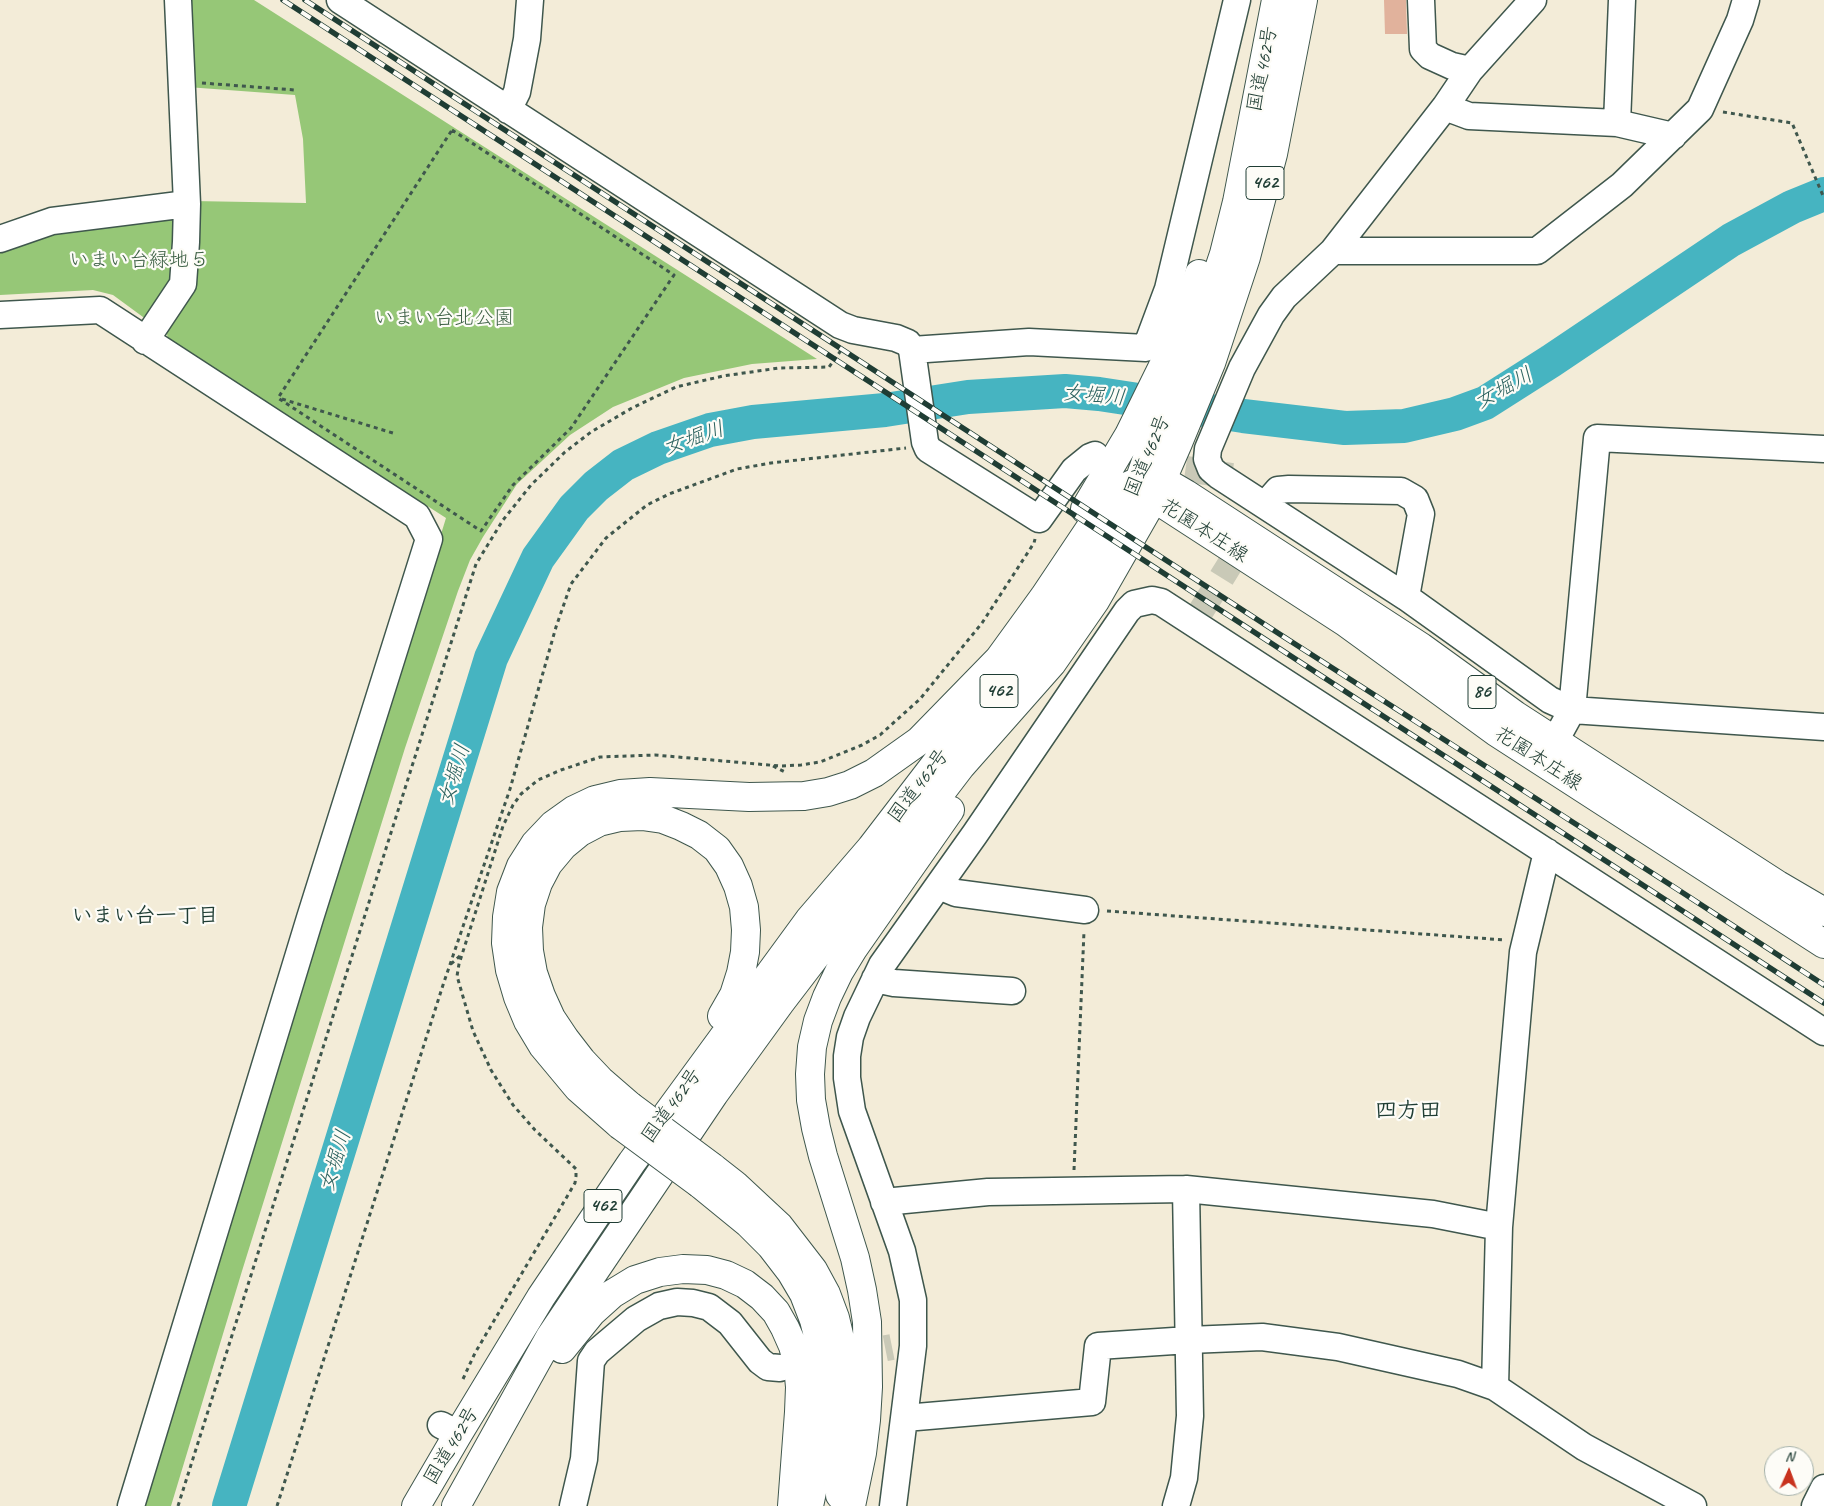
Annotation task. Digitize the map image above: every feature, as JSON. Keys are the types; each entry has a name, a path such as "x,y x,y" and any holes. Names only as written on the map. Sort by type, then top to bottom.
{"main road":[{"name":"国道462号","path":"1189,359 1192,298 1210,240 1251,66 1271,30 1276,0"},
{"name":"国道462号","path":"457,1506 550,1337 714,1094 780,1002 961,766 1052,663 1095,601 1152,487 1154,439 1189,359 1246,257 1282,108 1303,0"},
{"path":"942,719 1021,610 1065,543 1154,439 1189,359"},
{"name":"国道462号","path":"416,1506 449,1429 542,1297 632,1162 808,920 872,848 960,732 1036,652 1093,566 1123,516 1152,487"},
{"path":"840,1506 843,1372 841,1343 832,1310 813,1270 779,1226 741,1190 706,1175 625,1116 578,1088 543,1046 528,1021 510,970 507,917 511,892 521,866 535,844 553,824 574,810 595,800 620,794 650,792 777,798 804,796 828,792 850,784 874,773 895,760 942,719 999,658 1044,597 1109,500 1119,490 1152,487"},
{"name":"花園本庄線","path":"1152,487 1421,648 1515,715 1778,885 1824,912"},
{"name":"花園本庄線","path":"1152,487 1345,622 1496,732 1824,944"},
{"path":"851,1506 862,1453 866,1420 868,1387 867,1322 855,1258 823,1156 811,1100 812,1047 818,1021 827,997 853,949 1052,663"},
{"path":"542,1297 593,1205 612,1175 722,1016 734,995 746,952 744,907 738,886 729,866 716,849 699,835 681,826 663,819 642,816 620,817 599,822 580,832 563,846 548,864 538,883 531,904 528,927 529,951 533,973 541,996 552,1018 565,1040 600,1080 625,1116"},
{"path":"706,1175 731,1208 771,1246 791,1272 804,1294 814,1320 821,1346 823,1402 822,1434 809,1506"},
{"path":"457,1506 500,1447 550,1365 570,1337 592,1312 612,1294 635,1280 660,1272 684,1269 707,1270 726,1275 745,1284 762,1297 776,1312 786,1328 798,1365 800,1387 792,1506"}],"street":[{"path":"145,341 183,284 187,204 178,0"},
{"path":"340,0 840,325 908,343 913,353 925,442 930,451 1039,519 1074,470 1090,456 1095,456"},
{"path":"508,110 517,92 527,39 530,0"},
{"path":"913,353 1029,342 1146,348 1168,289 1237,0"},
{"path":"1421,0 1423,49 1430,56 1444,63 1470,70"},
{"path":"1533,0 1470,70 1445,107 1333,250 1284,297 1260,332 1242,368 1208,450 1207,459 1211,469 1406,597 1550,700 1572,710 1824,726"},
{"path":"1618,123 1622,0"},
{"path":"1333,250 1537,251 1622,185 1700,109 1740,20 1746,0"},
{"path":"1445,107 1469,116 1618,123 1673,136"},
{"path":"0,239 52,221 187,204"},
{"path":"0,315 100,310 417,516 429,539 313,908 131,1506"},
{"path":"1555,741 1572,710 1597,438 1824,449"},
{"path":"1245,478 1263,482 1275,494 1289,489 1401,491 1415,499 1421,514 1406,597"},
{"path":"894,1506 905,1418 903,1347 913,1300 902,1250 852,1111 847,1078 847,1056 850,1037 857,1017 882,965 939,886 1127,611 1134,604 1152,600 1197,617 1547,852 1824,1032"},
{"path":"1495,1388 1499,1227 1522,952 1547,852"},
{"path":"939,886 956,893 1085,910"},
{"path":"875,979 1012,991"},
{"path":"884,1202 988,1192 1186,1189 1433,1214 1499,1227"},
{"path":"1176,1506 1184,1478 1190,1416 1186,1189"},
{"path":"573,1506 584,1459 591,1362 597,1352 636,1319 659,1306 677,1302 709,1307 730,1323 760,1361 768,1367 780,1368"},
{"path":"905,1418 1092,1402 1098,1346 1262,1337 1338,1346 1458,1374 1495,1388 1584,1448 1693,1506"},
{"path":"1816,1506 1824,1488"}],"path":[{"path":"181,82 295,90"},
{"path":"1700,109 1792,123 1824,198"},
{"path":"452,130 674,275 570,428 513,485 481,531 278,398 452,130"},
{"path":"178,1506 476,564 503,520 531,485 565,452 590,432 632,408 676,387 723,376 779,368 829,367 856,330"},
{"path":"278,398 396,434"},
{"path":"462,1380 474,1353 575,1183 576,1168 535,1130 513,1105 491,1070 473,1031 458,976 462,954 503,826 513,805 521,794 538,780 561,770 600,758 655,755 771,765 801,765 820,762 862,746 898,721 920,699 982,623 1034,543 1039,519"},
{"path":"771,765 783,772 789,772"},
{"path":"502,811 503,826"},
{"path":"1073,1190 1085,910 1525,942"},
{"path":"450,964 462,954"},
{"path":"575,1183 579,1189"}],"green space":[{"name":"いまい台北公園","path":"183,0 254,0 817,359 752,364 684,378 613,407 570,435 517,484 483,537 470,560 458,591 405,748 171,1506 141,1506 446,518 168,339 165,324 192,201 306,203 303,139 295,95 187,87"},
{"name":"いまい台緑地５","path":"179,214 180,279 154,317 143,317 113,295 93,290 0,295 0,247 43,230"}],"building":[{"path":"1384,0 1406,0 1407,34 1385,34"}],"waterway":[{"name":"女堀川","path":"229,1506 491,658 538,558 574,508 596,486 623,465 658,448 710,430 753,422 885,410 968,397 1065,391 1345,428 1404,426 1455,414 1485,403 1731,240 1792,207 1824,194"}],"tunnel":[{"path":"1147,463 1232,476"},
{"path":"1201,611 1271,498"},
{"path":"847,1356 892,1347"}],"railway":[{"path":"283,0 1824,1003"},
{"path":"305,0 1281,635 1824,985"}],"district":[{"name":"いまい台一丁目","path":"145,916"},
{"name":"四方田","path":"1408,1111"}]}
